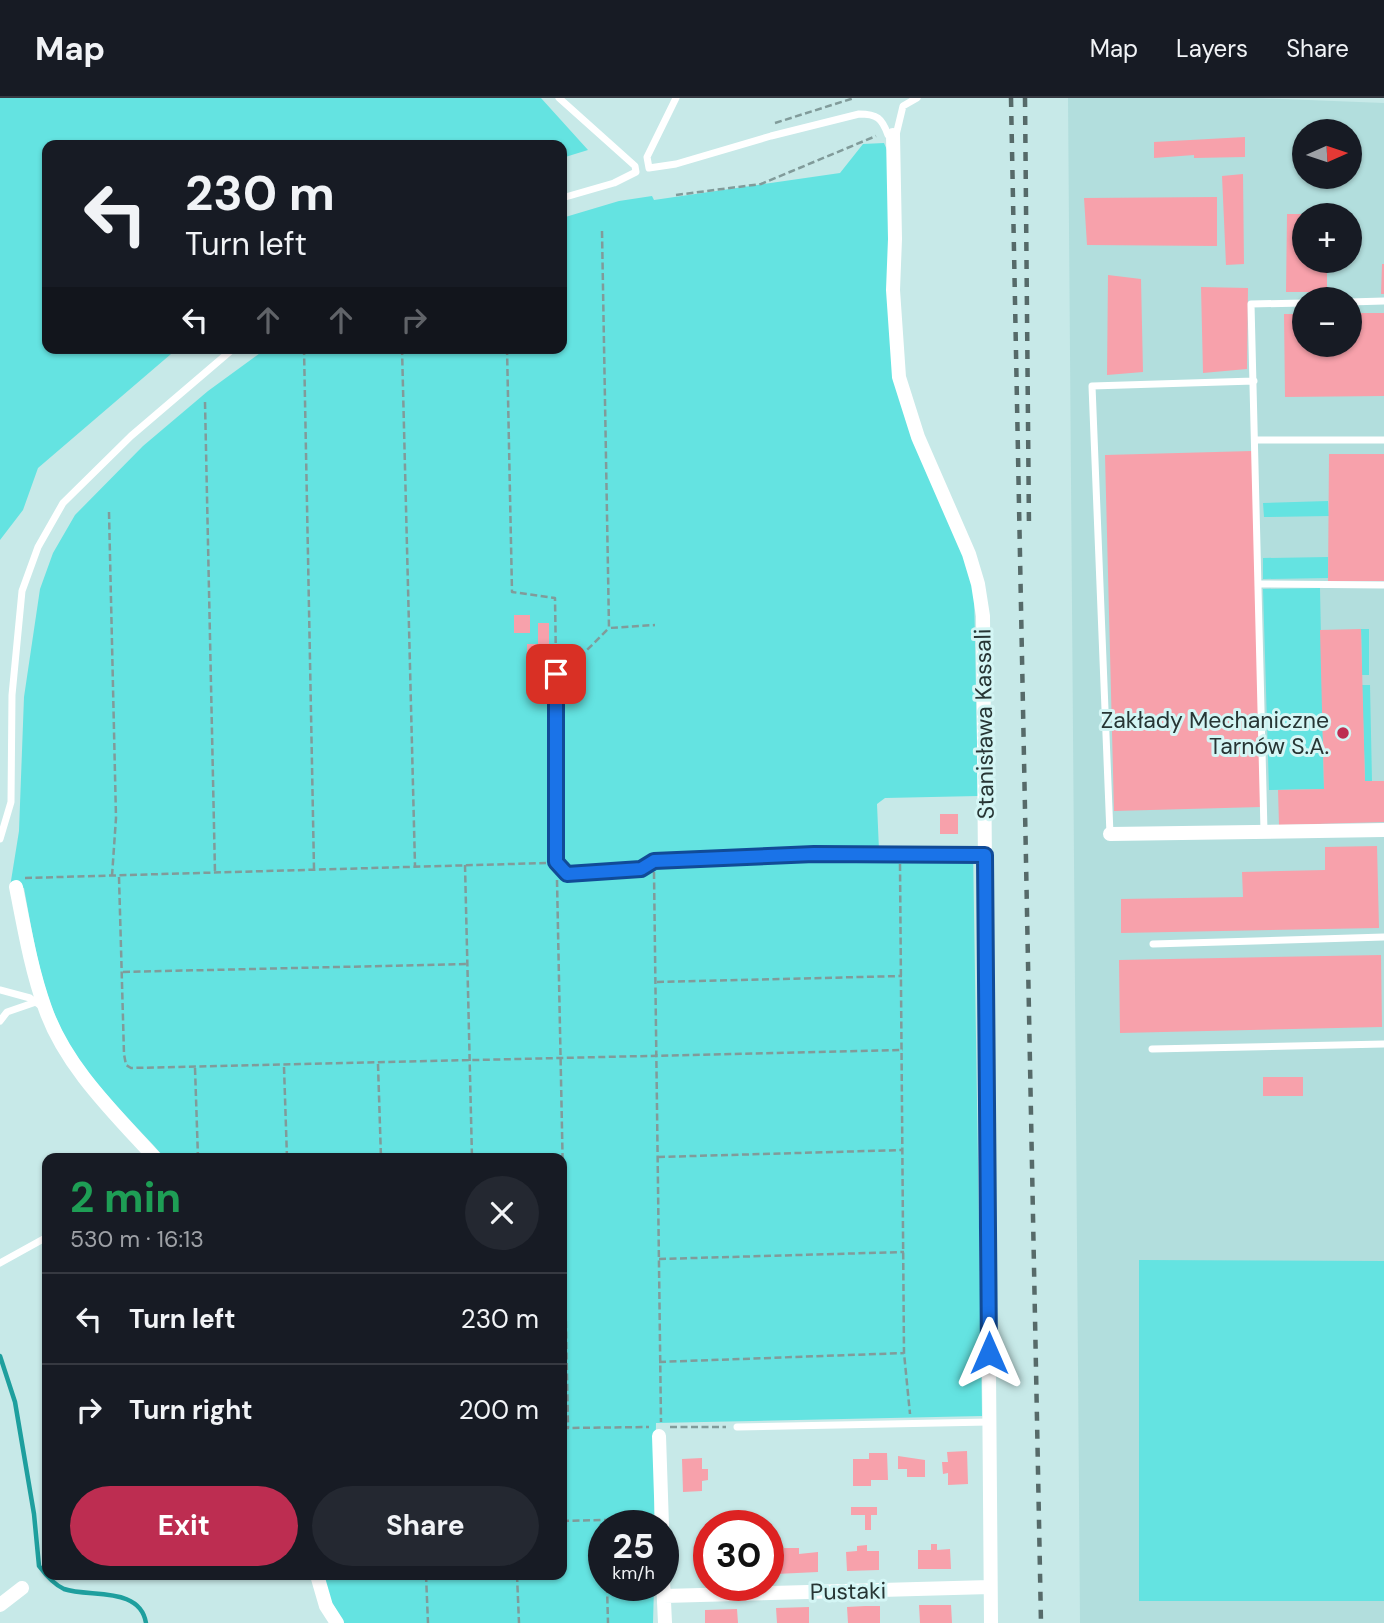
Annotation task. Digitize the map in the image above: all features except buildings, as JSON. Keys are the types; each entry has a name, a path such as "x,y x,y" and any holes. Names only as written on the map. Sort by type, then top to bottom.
{"street":[{"name":"Stanisława Kassali","path":"890,135 893,290 899,377 918,437 969,554 978,584 983,616 991,1623"},
{"path":"1110,834 1384,830"},
{"path":"16,887 40,1006 97,1095 150,1153"},
{"path":"659,1436 662,1510"},
{"path":"319,1580 331,1621"},
{"name":"Pustaki","path":"679,1597 990,1587"},
{"path":"0,1605 22,1588"},
{"path":"664,1601 665,1623"}],"lane":[{"path":"559,98 636,172 614,183 567,197"},
{"path":"676,98 649,162 649,168 676,164 859,114 874,114 883,121 890,135 896,135 903,106 917,98"},
{"path":"631,167 649,162"},
{"path":"1362,302 1384,301"},
{"path":"1264,833 1251,304 1292,303"},
{"path":"0,839 11,802 12,695 22,591 38,547 63,503 131,436 227,354"},
{"path":"1110,834 1092,386 1254,381"},
{"path":"1255,440 1384,440"},
{"path":"1259,584 1384,585"},
{"path":"556,674 552,863 567,874 641,869 654,861 814,854 985,855"},
{"path":"1153,944 1384,937"},
{"path":"0,990 40,1006"},
{"path":"0,1021 7,1012 40,1006"},
{"path":"1153,1049 1384,1044"},
{"path":"0,1252 3,1261 42,1240"},
{"path":"737,1427 989,1422"}],"path":[{"path":"676,195 761,184 872,137 890,135"},
{"path":"602,231 609,628"},
{"path":"304,354 314,869"},
{"path":"402,354 415,866"},
{"path":"507,354 512,592 555,598 556,669 570,667 609,628 655,625"},
{"path":"205,401 215,873"},
{"path":"109,512 116,818 112,876"},
{"path":"900,854 904,1353 911,1425"},
{"path":"654,861 659,1436"},
{"path":"16,887 18,882 28,876 119,876 552,863 563,1153"},
{"path":"465,865 472,1153"},
{"path":"119,876 126,1065 131,1069 903,1050"},
{"path":"123,972 467,964"},
{"path":"655,982 902,976"},
{"path":"378,1063 380,1153"},
{"path":"284,1067 286,1153"},
{"path":"195,1068 198,1153"},
{"path":"656,1157 903,1150"},
{"path":"658,1259 904,1252"},
{"path":"659,1362 904,1353"},
{"path":"567,1375 568,1428"},
{"path":"567,1521 588,1520"},
{"path":"426,1580 428,1623"},
{"path":"517,1580 519,1623"},
{"path":"607,1601 608,1623"}],"shaded area":[{"path":"0,98 541,98 588,150 567,156 567,140 42,140 42,354 171,354 38,468 23,510 0,540"},
{"name":"Zakłady Mechaniczne Tarnów S.A.","path":"1068,98 1256,98 1384,103 1384,1623 1080,1623"},
{"path":"884,143 887,150 893,370 966,559 974,589 978,796 885,798 877,804 879,850 973,848 982,1416 656,1423 654,1510 588,1510 588,1601 654,1601 653,1623 344,1623 327,1594 325,1580 567,1580 567,1153 160,1153 104,1091 71,1047 53,1010 40,970 24,888 10,887 19,831 24,697 40,589 53,553 75,515 143,446 208,391 259,354 567,354 567,217 619,201 652,196 654,200 840,173 863,144"},
{"path":"1328,501 1329,516 1264,517 1263,503"},
{"path":"1328,557 1328,578 1263,579 1263,558"},
{"path":"1320,588 1324,789 1269,790 1263,589"},
{"path":"1361,629 1369,629 1369,675 1362,675"},
{"path":"1362,685 1370,685 1372,781 1365,781"},
{"path":"1139,1260 1384,1261 1384,1601 1139,1601"}],"waterway":[{"path":"0,1356 15,1402 34,1514 39,1566 42,1570"},
{"path":"51,1580 64,1589 75,1592 124,1598 142,1611 146,1623"}],"railway":[{"path":"1011,98 1041,1623"},
{"path":"1025,98 1029,528"}],"place":[{"name":"Zakłady Mechaniczne Tarnów S.A.","path":"1343,733"}],"route":[{"path":"556,674 556,862 567,874 641,869 654,861 814,854 985,855 989,1353"}]}
